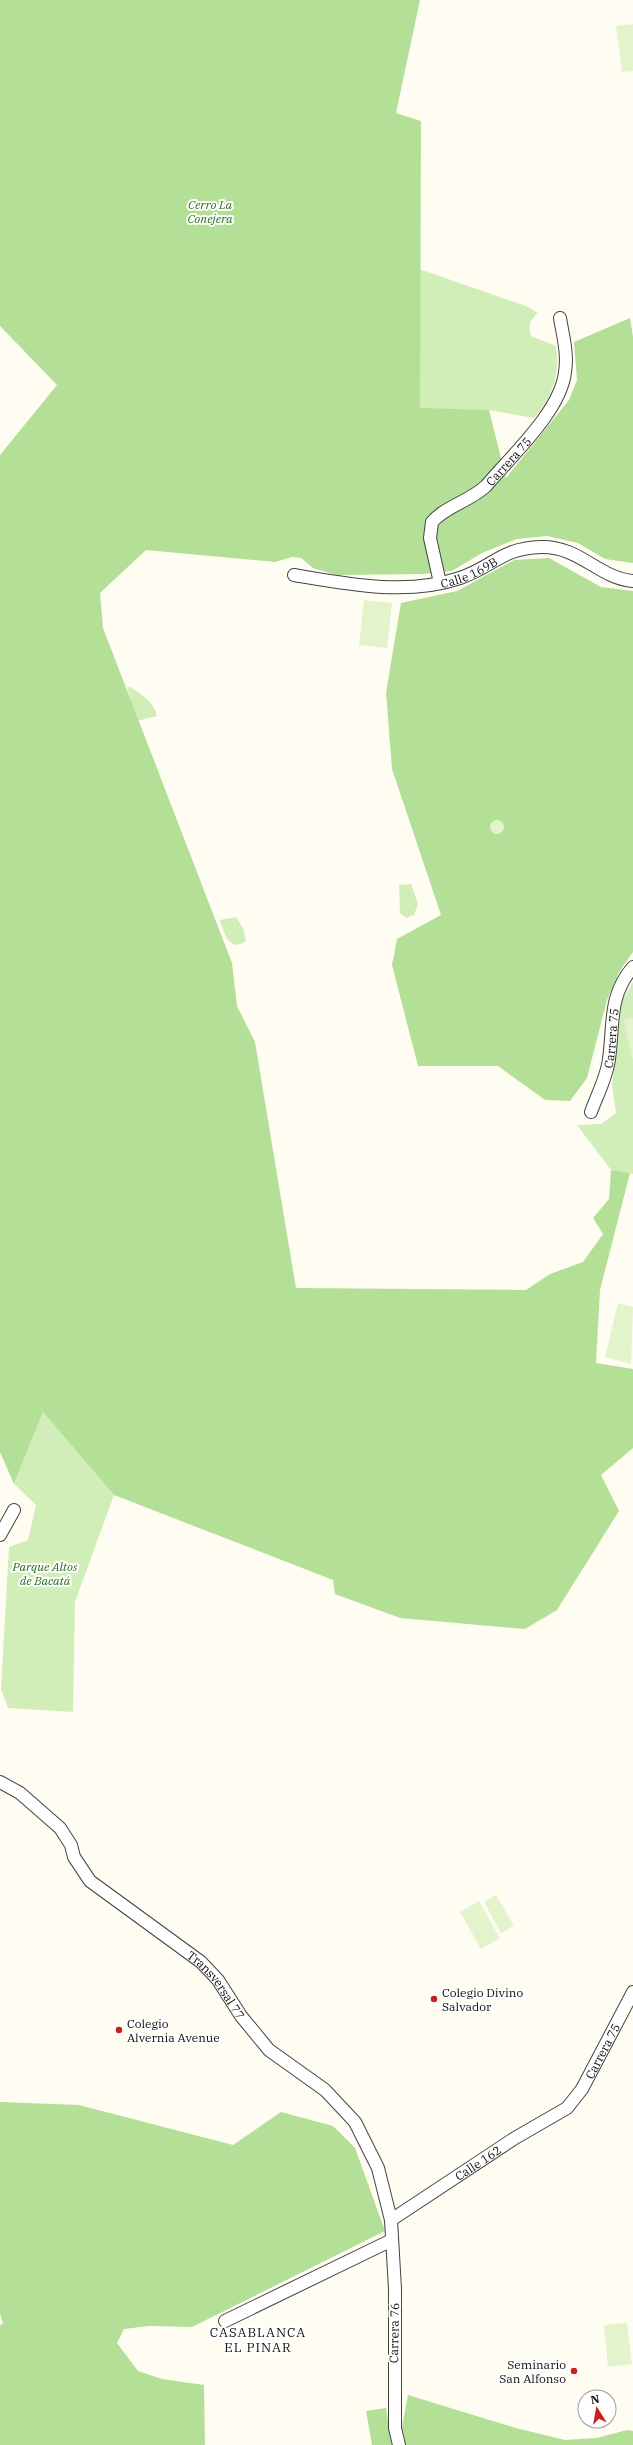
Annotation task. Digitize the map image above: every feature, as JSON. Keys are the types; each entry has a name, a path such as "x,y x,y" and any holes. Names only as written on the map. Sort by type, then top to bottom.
{"street":[{"name":"Carrera 75","path":"440,583 430,538 432,522 443,513 482,490 551,410 559,394 566,372 565,347 560,318"},
{"name":"Calle 169B","path":"294,574 340,583 400,587 440,583 471,574 511,551 547,547 572,552 612,576 633,581"},
{"name":"Carrera 75","path":"591,1112 609,1061 612,1016 616,993 624,978 633,967"},
{"path":"0,1535 14,1510"},
{"name":"Transversal 77","path":"0,1782 20,1793 60,1828 71,1845 74,1856 90,1881 200,1962 218,1980 241,2016 270,2050 325,2090 355,2122 378,2168 391,2220"},
{"name":"Carrera 75","path":"566,2108 582,2089 633,1992"},
{"name":"Calle 162","path":"391,2220 515,2138 566,2108"},
{"name":"Carrera 76","path":"391,2220 395,2289 395,2428 399,2445"},
{"path":"225,2321 392,2240"}],"green space":[{"name":"Cerro La Conejera","path":"0,0 420,0 396,113 421,121 420,408 489,410 506,478 569,400 577,380 574,342 630,318 633,337 633,563 605,559 578,543 547,536 517,539 482,553 452,571 423,574 336,575 313,568 301,558 292,557 275,562 146,550 100,593 103,628 232,963 237,1006 255,1042 296,1288 526,1290 550,1274 583,1262 603,1234 593,1218 609,1199 611,1170 630,1173 600,1290 596,1363 633,1369 633,1448 601,1475 619,1511 557,1610 525,1629 400,1618 335,1594 333,1580 114,1495 43,1412 14,1484 0,1452 0,455 57,385 0,326"},
{"path":"633,24 633,71 622,72 616,26"},
{"path":"419,269 526,306 538,313 530,323 531,336 556,346 557,366 554,384 546,402 534,418 489,410 420,409"},
{"path":"549,558 601,587 633,591 633,952 619,972 607,1000 587,1078 570,1101 545,1100 498,1066 418,1066 392,965 397,939 441,915 392,769 386,693 401,603 457,591 514,560"},
{"path":"364,600 392,603 387,648 359,645"},
{"path":"127,687 130,687 146,699 153,707 157,716 137,721"},
{"path":"494,820 500,820 504,824 504,830 500,834 494,834 490,830 490,824"},
{"path":"411,884 418,904 414,915 406,918 400,913 399,885"},
{"path":"236,917 243,928 246,941 235,945 228,940 220,920"},
{"path":"633,982 633,1174 611,1170 577,1125 601,1124 616,1113 612,1086 622,1001"},
{"path":"633,1018 633,1061 624,1020"},
{"path":"618,1303 633,1307 631,1364 605,1357"},
{"name":"Parque Altos de Bacatá","path":"43,1412 114,1495 75,1602 73,1712 8,1708 1,1689 9,1547 28,1540 36,1505 14,1484"},
{"path":"496,1895 514,1926 501,1933 484,1902"},
{"path":"479,1901 500,1938 481,1949 460,1912"},
{"path":"0,2102 79,2105 233,2145 281,2112 333,2126 355,2148 385,2231 192,2327 149,2326 124,2329 117,2343 138,2371 162,2379 204,2385 205,2445 0,2445 0,2325 3,2324 0,2313"},
{"path":"627,2323 632,2364 608,2367 604,2325"},
{"path":"408,2395 516,2428 565,2440 597,2438 627,2430 633,2431 633,2445 406,2445 402,2427"},
{"path":"386,2408 392,2445 372,2445 366,2411"}],"place":[{"name":"Colegio Divino Salvador","path":"434,1999"},
{"name":"Colegio Alvernia Avenue","path":"119,2030"},
{"name":"Seminario San Alfonso","path":"574,2371"}],"district":[{"name":"CASABLANCA EL PINAR","path":"258,2340"}]}
